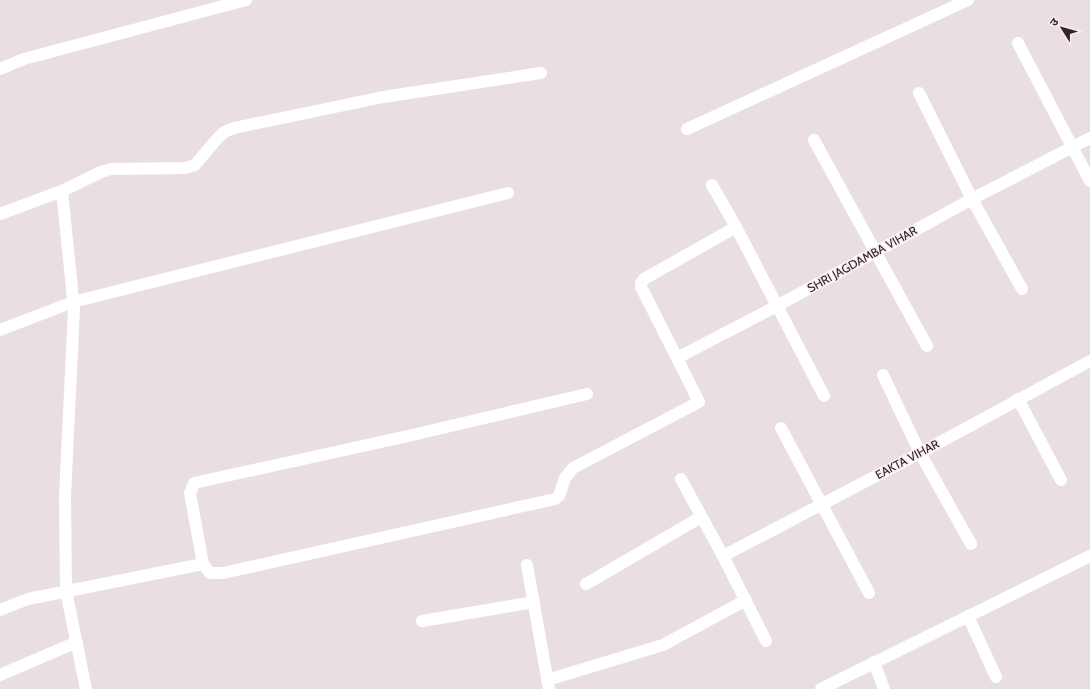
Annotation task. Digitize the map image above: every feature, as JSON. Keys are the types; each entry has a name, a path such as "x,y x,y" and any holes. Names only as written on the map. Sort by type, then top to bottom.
{"street":[{"path":"0,69 24,59 246,0"},
{"path":"687,129 968,0"},
{"path":"1018,43 1090,181"},
{"path":"0,214 62,191 101,172 111,169 185,168 195,165 224,132 234,128 383,97 541,73"},
{"path":"919,93 972,199 1022,288"},
{"name":"SHRI JAGDAMBA VIHAR","path":"677,358 777,306 972,199 1090,138"},
{"path":"814,140 927,346"},
{"path":"712,185 736,227 824,396"},
{"path":"62,191 73,302 65,497 66,591 86,689"},
{"path":"0,330 73,302 508,193"},
{"path":"587,394 408,436 194,483 190,493 203,564 210,573 223,573 555,499 559,496 565,478 574,468 699,402 641,287 641,283 644,279 736,227"},
{"name":"EAKTA VIHAR","path":"723,556 920,453 1090,361"},
{"path":"883,376 920,453 970,544"},
{"path":"1018,399 1061,480"},
{"path":"781,428 869,593"},
{"path":"681,479 723,556 766,641"},
{"path":"586,584 701,516"},
{"path":"821,689 1090,556"},
{"path":"0,610 28,599 203,564"},
{"path":"527,565 548,684 662,645 746,600"},
{"path":"422,621 534,602"},
{"path":"968,616 996,677"},
{"path":"0,675 77,642"},
{"path":"874,662 884,689"}]}
